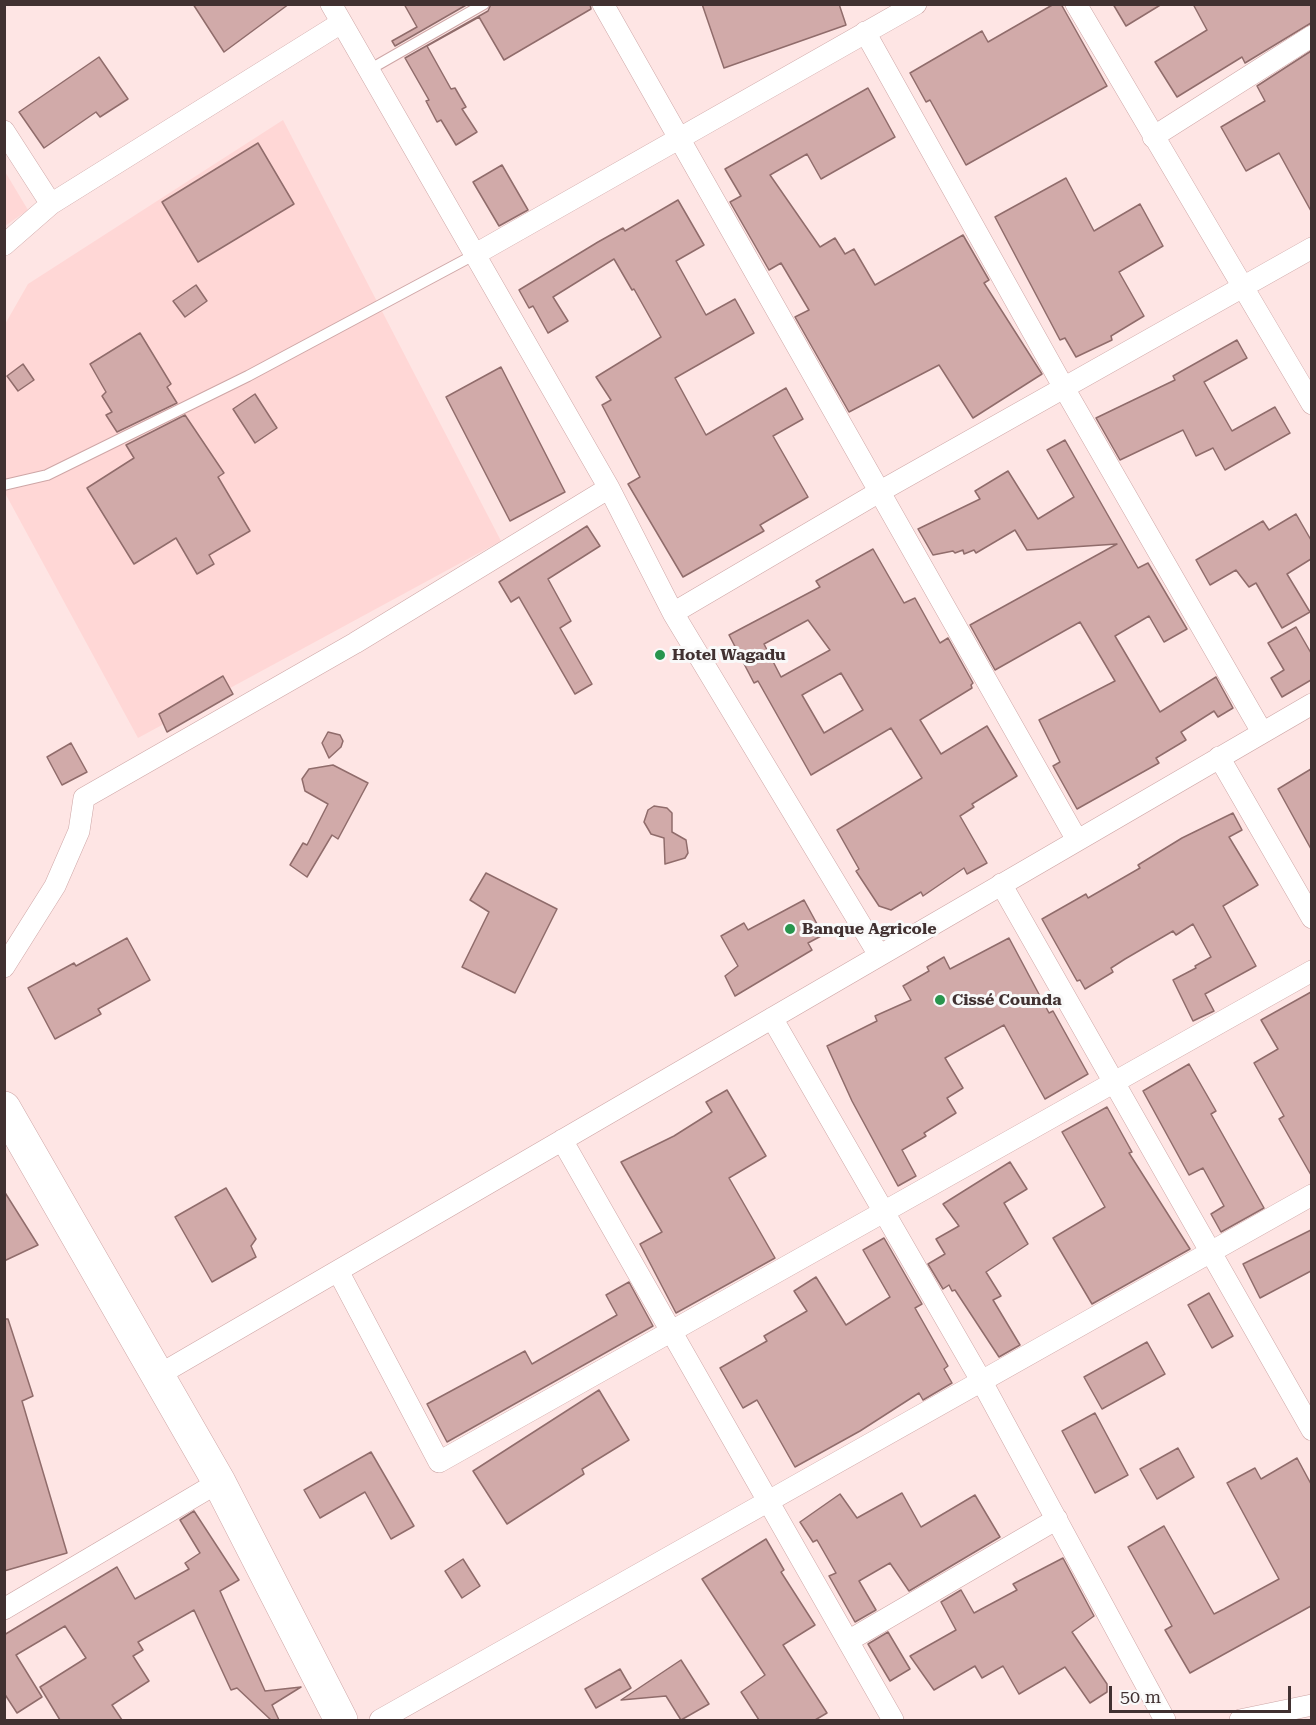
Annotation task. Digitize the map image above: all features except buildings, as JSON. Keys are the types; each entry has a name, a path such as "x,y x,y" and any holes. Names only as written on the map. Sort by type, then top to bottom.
{"main road":[{"path":"4,1108 219,1482 340,1720"}],"street":[{"path":"331,4 367,71 609,488 673,612 879,955"},
{"path":"603,4 1077,840"},
{"path":"474,255 678,137 916,4"},
{"path":"1076,4 1240,287 1311,404"},
{"path":"4,245 51,204 341,23"},
{"path":"866,32 1064,388 1262,732"},
{"path":"1153,137 1311,36"},
{"path":"4,131 51,204"},
{"path":"673,612 879,492 1311,248"},
{"path":"4,967 55,886 79,831 84,798 355,643 609,488"},
{"path":"158,1376 1311,704"},
{"path":"1220,757 1311,918"},
{"path":"1001,884 1210,1252 1310,1422"},
{"path":"338,1271 439,1462 1311,971"},
{"path":"772,1018 886,1211 982,1382 1165,1720"},
{"path":"562,1140 767,1504 893,1720"},
{"path":"380,1720 767,1504 1311,1195"},
{"path":"4,1609 219,1482"},
{"path":"848,1641 1057,1519"},
{"path":"1240,1720 1311,1705"}],"lane":[{"path":"367,71 484,4"},
{"path":"4,485 47,475 248,376 474,255"}],"shaded area":[{"path":"283,120 501,541 138,738 5,493 4,326 28,284"},
{"path":"4,170 28,210 5,226 4,226"}],"place":[{"name":"Hotel Wagadu","path":"660,655"},
{"name":"Banque Agricole","path":"790,929"},
{"name":"Cissé Counda","path":"940,1000"}]}
